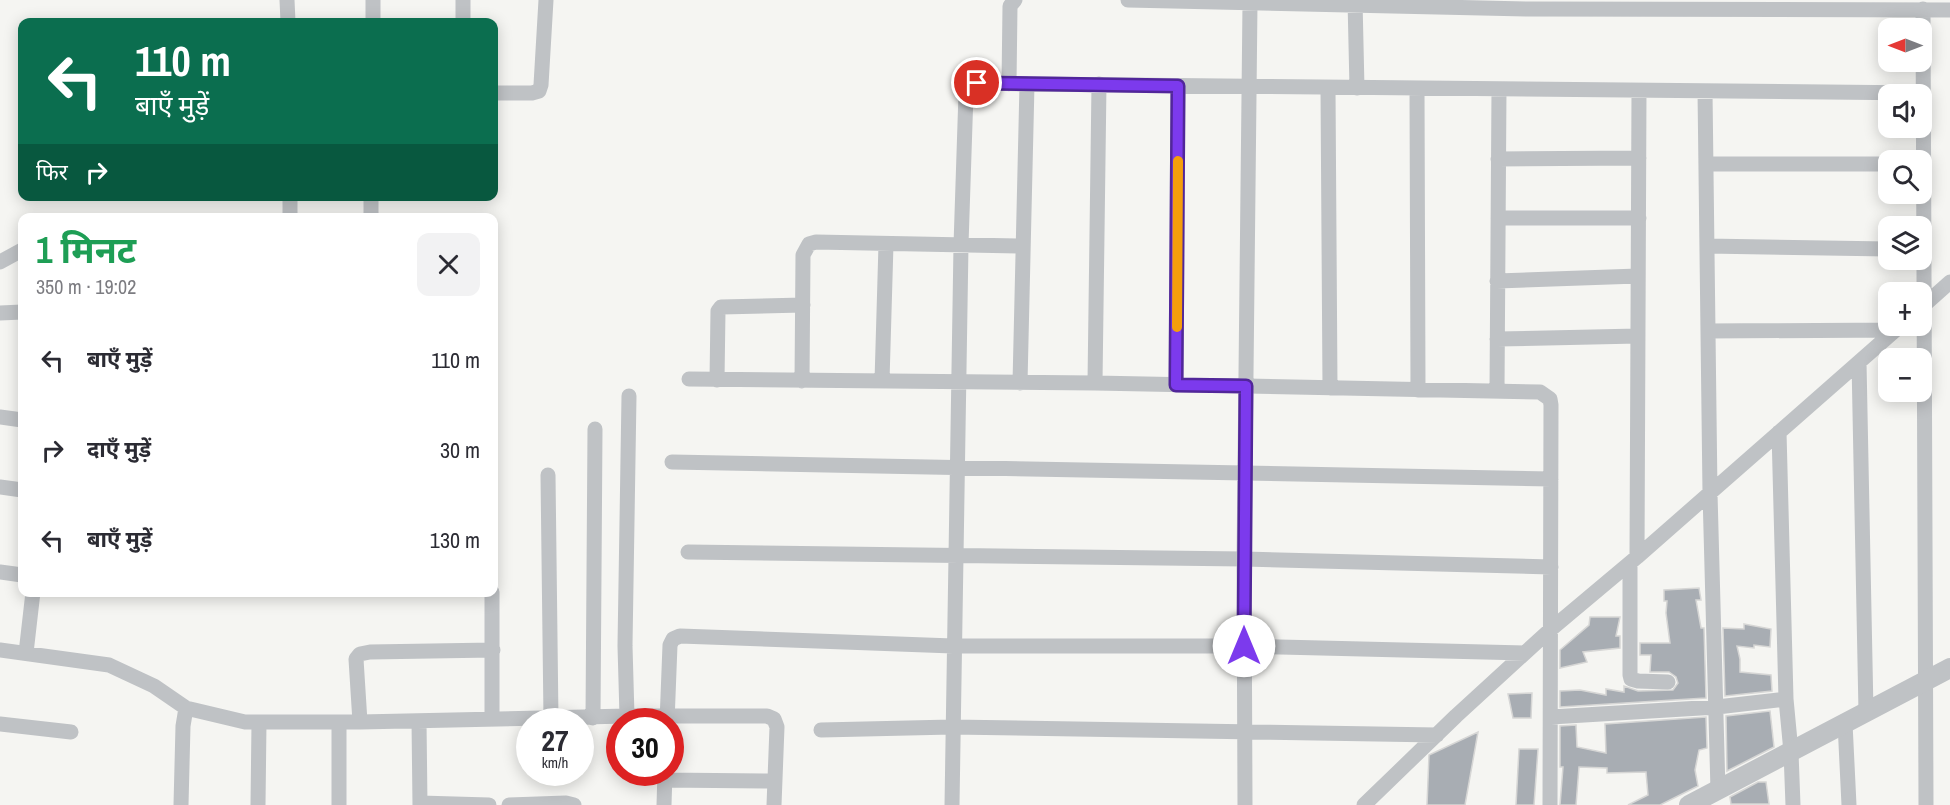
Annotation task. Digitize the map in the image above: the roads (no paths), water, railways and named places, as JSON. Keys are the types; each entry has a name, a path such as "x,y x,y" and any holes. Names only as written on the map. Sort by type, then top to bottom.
{"street":[{"path":"287,0 288,18"},
{"path":"373,0 373,18"},
{"path":"463,0 463,18"},
{"path":"498,93 538,91 541,85 546,0"},
{"path":"1009,84 1010,6 1015,0"},
{"path":"1128,0 1950,10"},
{"path":"1355,2 1357,88"},
{"path":"1245,805 1244,560 1250,3"},
{"path":"1923,9 1923,84"},
{"path":"952,805 961,245 966,93 970,87 977,83 1878,93"},
{"path":"1020,383 1026,84"},
{"path":"1095,383 1099,84"},
{"path":"1176,385 1178,86"},
{"path":"1328,88 1330,388"},
{"path":"1417,89 1418,390"},
{"path":"1497,392 1499,89"},
{"path":"1639,91 1638,336 1630,675 1634,681 1668,682"},
{"path":"1705,91 1710,493 1718,790"},
{"path":"1498,159 1639,158"},
{"path":"1706,164 1878,164"},
{"path":"1498,218 1639,218"},
{"path":"802,381 803,255 809,244 816,242 1023,246"},
{"path":"882,381 886,244"},
{"path":"1707,246 1878,249"},
{"path":"1,260 18,252"},
{"path":"1497,281 1638,276"},
{"path":"1932,298 1950,282"},
{"path":"717,380 718,311 721,307 803,304"},
{"path":"0,313 18,312"},
{"path":"1708,331 1878,328"},
{"path":"1497,339 1638,336"},
{"path":"1364,805 1550,630 1889,336"},
{"path":"1923,336 1926,805"},
{"path":"1859,362 1866,712"},
{"path":"689,379 1095,383 1540,392 1550,399 1550,805"},
{"path":"627,708 625,646 629,396"},
{"path":"0,417 18,419"},
{"path":"593,708 595,429"},
{"path":"1779,432 1786,699 1793,805"},
{"path":"672,462 1551,479"},
{"path":"548,475 551,708"},
{"path":"0,487 18,489"},
{"path":"688,552 1551,567"},
{"path":"0,572 18,574"},
{"path":"26,653 32,597"},
{"path":"492,597 492,719"},
{"path":"668,708 670,645 673,639 680,636 953,646 1244,646 1525,653"},
{"path":"0,650 110,665 154,686 186,708 227,719 259,723 516,719"},
{"path":"360,722 356,659 360,654 493,650"},
{"path":"1689,805 1950,668"},
{"path":"1551,717 1717,707 1786,699"},
{"path":"181,805 183,726 186,708"},
{"path":"684,719 767,716 774,719 777,727 774,805"},
{"path":"419,721 420,804 489,805"},
{"path":"339,722 339,805"},
{"path":"258,805 259,723"},
{"path":"1845,723 1849,805"},
{"path":"0,724 71,732"},
{"path":"821,730 952,727 1437,735"},
{"path":"684,777 775,781"},
{"path":"664,805 665,786"},
{"path":"509,805 566,803 574,805"}]}
